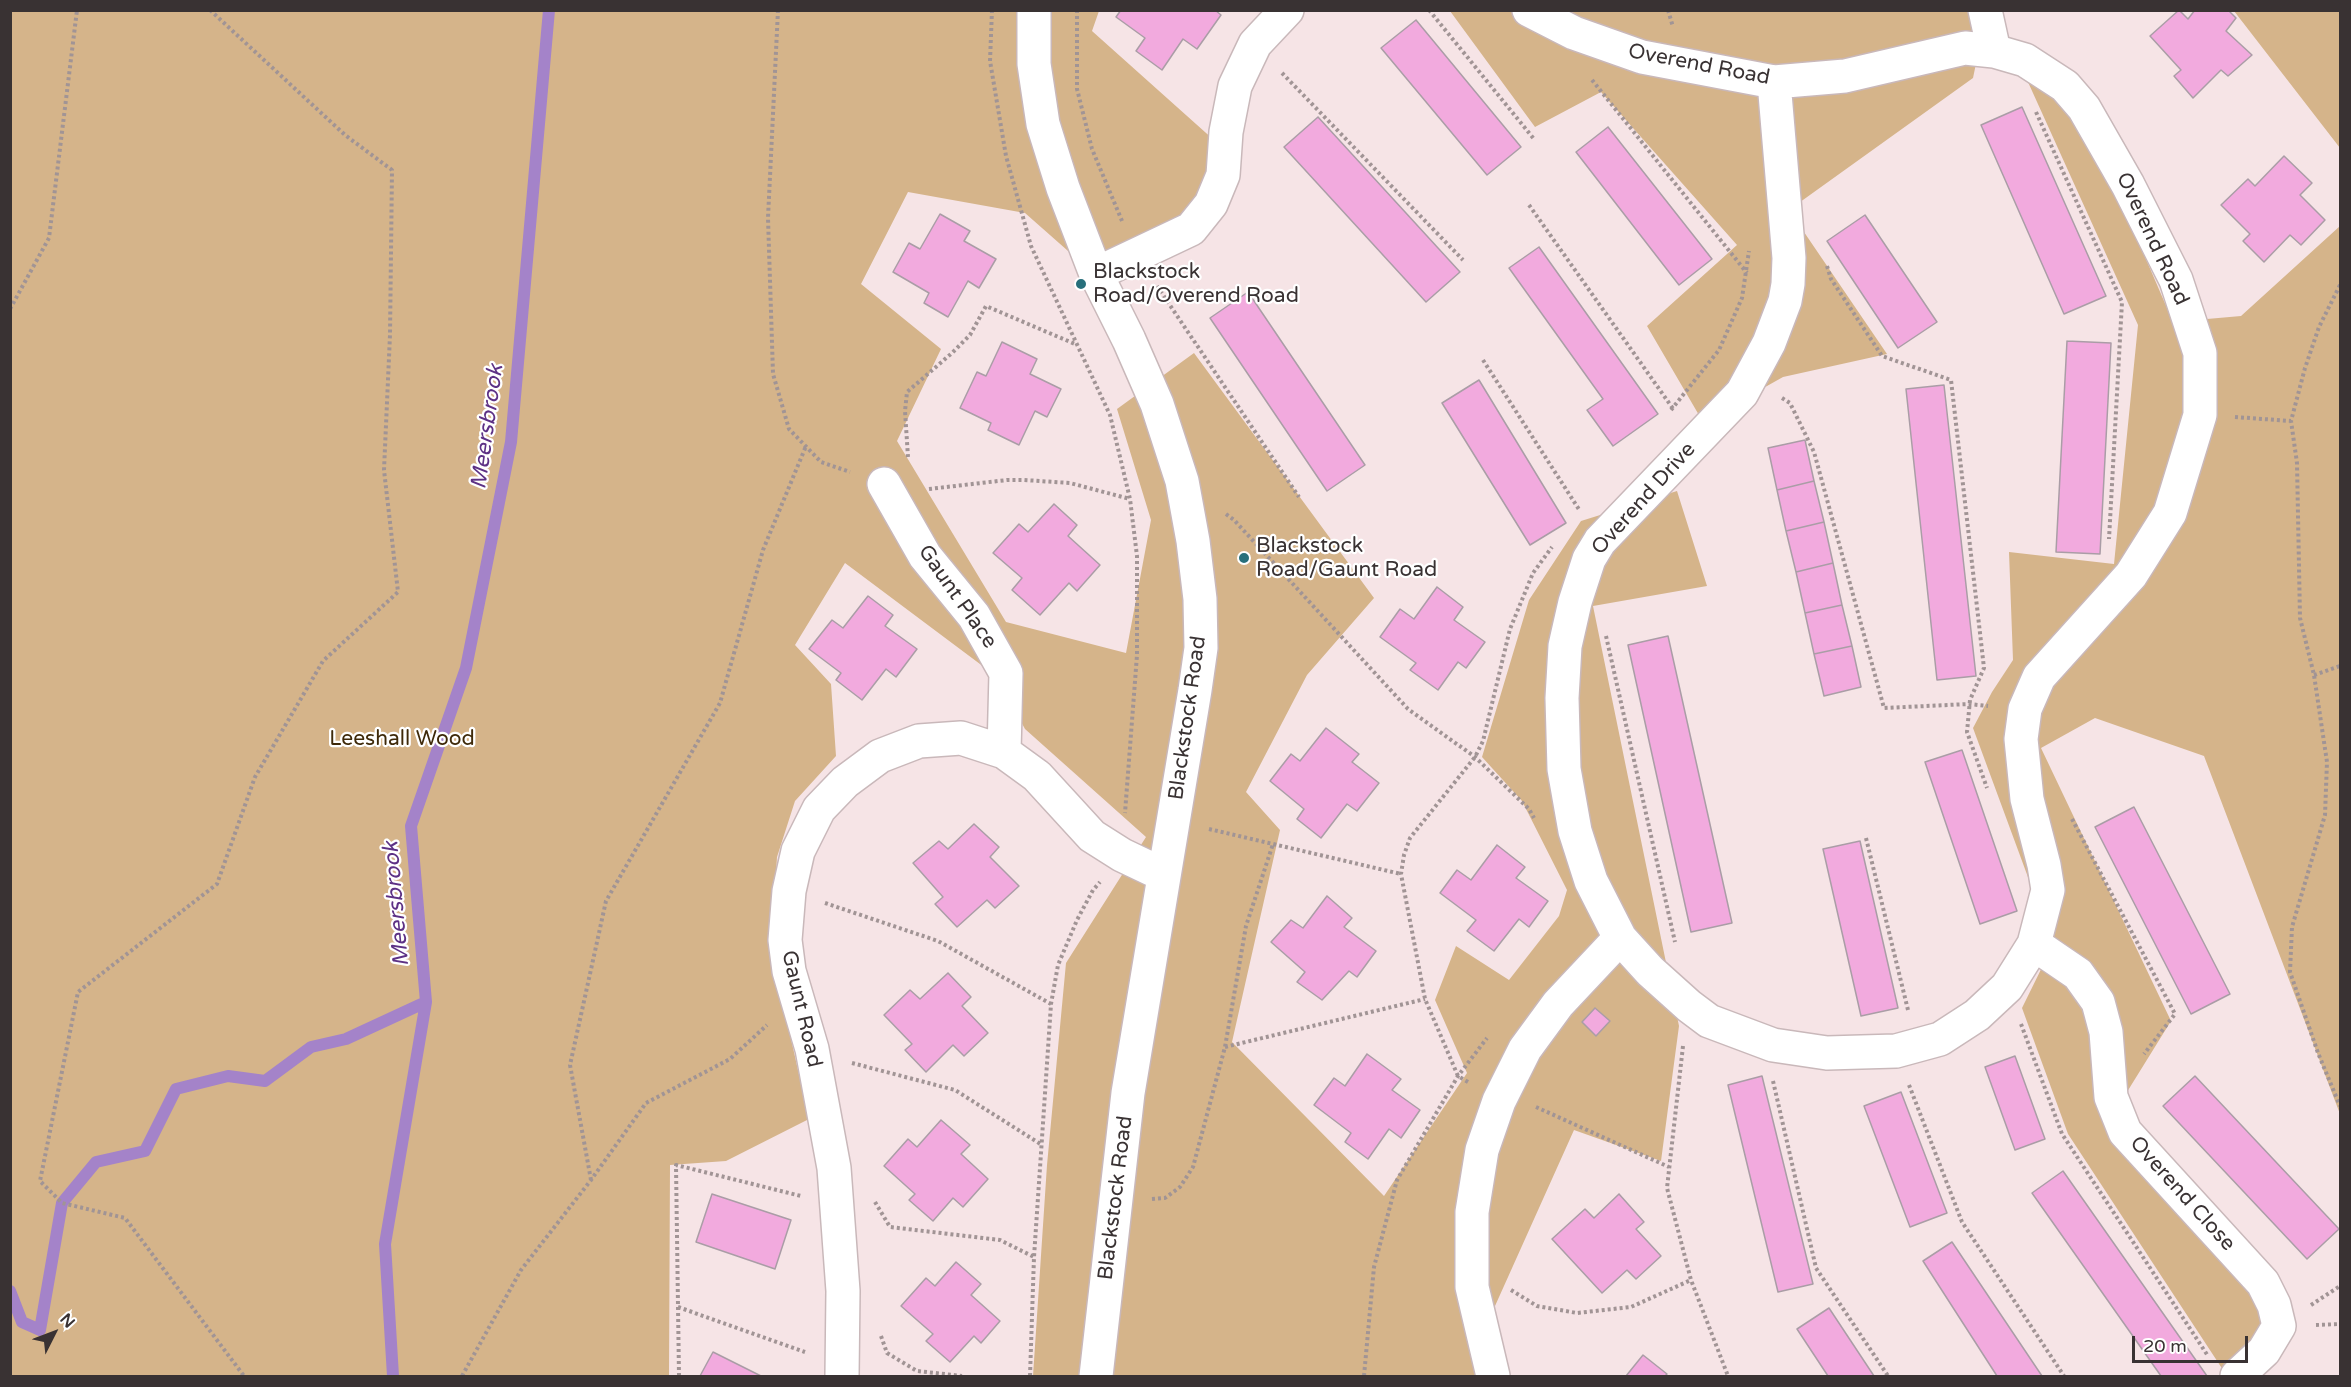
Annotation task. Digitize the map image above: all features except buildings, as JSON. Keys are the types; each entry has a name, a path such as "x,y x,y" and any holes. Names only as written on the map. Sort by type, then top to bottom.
{"street":[{"name":"Blackstock Road","path":"1034,10 1034,64 1043,124 1063,189 1096,274 1129,340 1157,404 1182,481 1200,599 1201,648 1128,1093 1096,1377"},
{"path":"1096,274 1191,229 1211,204 1223,175 1226,132 1234,86 1255,44 1287,10"},
{"name":"Overend Road","path":"1529,10 1574,33 1642,57 1774,82 1845,76 1965,48 1994,51 2025,60 2065,86 2084,108 2122,175 2176,280 2200,353 2200,415 2170,513 2131,575 2039,676 2025,709 2021,739 2027,799 2048,890 2034,944"},
{"path":"1985,10 1994,51"},
{"name":"Overend Drive","path":"1774,82 1789,258 1785,302 1769,343 1742,393 1600,541 1589,559 1575,602 1565,646 1562,698 1564,769 1575,831 1591,881 1620,938 1650,971 1708,1021 1773,1045 1827,1053 1906,1048 1940,1038 1977,1015 2007,987 2034,944"},
{"name":"Gaunt Place","path":"897,487 925,556 974,616 1006,673 1004,752"},
{"name":"Gaunt Road","path":"843,1370 843,1291 834,1168 812,1049 789,971 785,940 789,891 798,851 819,809 844,782 880,756 919,741 961,738 1004,752 1037,776 1092,836 1122,855 1164,875"},
{"path":"1493,1377 1472,1287 1472,1212 1482,1150 1503,1092 1525,1049 1551,1013 1620,938"},
{"name":"Overend Close","path":"2034,944 2078,974 2098,1002 2106,1032 2111,1097 2125,1132 2264,1283 2274,1305 2279,1326 2264,1351 2236,1377"}],"path":[{"path":"10,309 49,238 77,10"},
{"path":"210,10 345,135 392,170 390,335 384,470 398,592 323,661 255,777 216,884 78,992 40,1181 62,1203 125,1218 244,1377"},
{"path":"778,10 768,218 772,374 789,429 821,462 897,487 1007,480 1070,483 1130,499"},
{"path":"993,10 990,60 1006,156 1031,246 1110,415 1130,499 1137,556 1137,655 1122,855"},
{"path":"1077,10 1077,89 1092,149 1136,255 1299,496"},
{"path":"1429,10 1534,139"},
{"path":"1255,44 1463,260"},
{"path":"1586,72 1747,273 1788,284"},
{"path":"2034,109 2122,302 2109,545"},
{"path":"1529,205 1672,408 1703,433"},
{"path":"1825,260 1831,279 1882,356 1952,380 1984,668 1970,704 1967,732 1991,797"},
{"path":"2340,285 2319,327 2291,421 2298,464 2300,618 2314,675 2327,762 2325,815 2292,927 2290,972 2318,1053 2340,1106"},
{"path":"897,487 907,392 970,335 986,306 1076,344"},
{"path":"1483,360 1600,541"},
{"path":"1750,377 1790,403 1814,453 1884,708 1970,704 2025,709"},
{"path":"2200,415 2291,421"},
{"path":"591,1180 570,1065 606,902 720,703 763,550 806,446"},
{"path":"1226,513 1408,709 1475,757 1529,809 1539,828"},
{"path":"1605,629 1677,949"},
{"path":"2314,675 2340,666"},
{"path":"2067,813 2074,822 2175,1014 2111,1097"},
{"path":"1173,820 1401,874"},
{"path":"1866,838 1906,1048 1962,1222 2064,1377"},
{"path":"1115,1201 1165,1198 1180,1187 1193,1167 1225,1047 1246,926 1273,844"},
{"path":"789,891 938,941 1051,1004"},
{"path":"1030,1377 1034,1257 1051,1004 1058,965 1077,920"},
{"path":"2007,987 2062,1134 2209,1357"},
{"path":"462,1377 521,1270 591,1180 646,1103 730,1059 797,997"},
{"path":"1225,1047 1425,999"},
{"path":"1689,1006 1667,1188 1691,1280 1728,1377"},
{"path":"1364,1377 1374,1267 1397,1180 1458,1076 1491,1033"},
{"path":"1773,1045 1772,1079 1816,1268 1888,1377"},
{"path":"847,1058 854,1065 955,1090 1042,1145"},
{"path":"1503,1092 1669,1167"},
{"path":"679,1377 676,1165 837,1205"},
{"path":"834,1168 863,1183 890,1227 1000,1240 1034,1257"},
{"path":"1472,1251 1497,1281 1537,1306 1577,1313 1632,1307 1691,1280"},
{"path":"843,1291 873,1317 887,1353 917,1371 962,1377"},
{"path":"678,1307 843,1370"}],"green space":[{"name":"Leeshall Wood","path":"10,11 1099,11 1092,31 1215,141 1204,199 1172,232 1093,273 1025,213 908,192 861,284 941,349 897,441 1006,622 1126,653 1151,520 1117,409 1194,353 1374,598 1307,675 1246,792 1280,830 1232,1042 1384,1196 1467,1073 1435,1000 1456,946 1509,980 1559,916 1567,890 1522,801 1482,757 1529,600 1581,521 1677,491 1707,586 1593,606 1679,1026 1661,1161 1574,1130 1473,1355 1480,1376 1033,1376 1047,1165 1066,963 1146,837 1025,729 996,676 845,563 795,645 831,684 836,756 795,801 777,857 771,950 809,1119 726,1161 670,1165 669,1376 11,1376"},
{"path":"1450,11 1976,11 1983,30 1973,78 1789,210 1887,354 1783,377 1703,422 1647,326 1737,245 1601,92 1535,127"},
{"path":"2234,11 2340,11 2340,148"},
{"path":"2023,71 2077,115 2106,166 2173,322 2241,316 2340,226 2340,1114 2204,756 2095,718 2041,748 2171,1021 2122,1100 2283,1308 2225,1373 2068,1134 2022,1008 2053,945 1973,728 1992,692 2013,660 2009,552 2114,564 2138,325"}],"waterway":[{"name":"Meersbrook","path":"10,1291 22,1322 40,1330 62,1203 96,1162 145,1151 176,1089 228,1076 265,1081 311,1047 346,1039 426,1002 411,826 466,668 511,442 549,10"},
{"path":"393,1376 385,1244 426,1002"}],"place":[{"name":"Blackstock Road/Overend Road","path":"1081,284"},
{"name":"Blackstock Road/Gaunt Road","path":"1244,558"}]}
